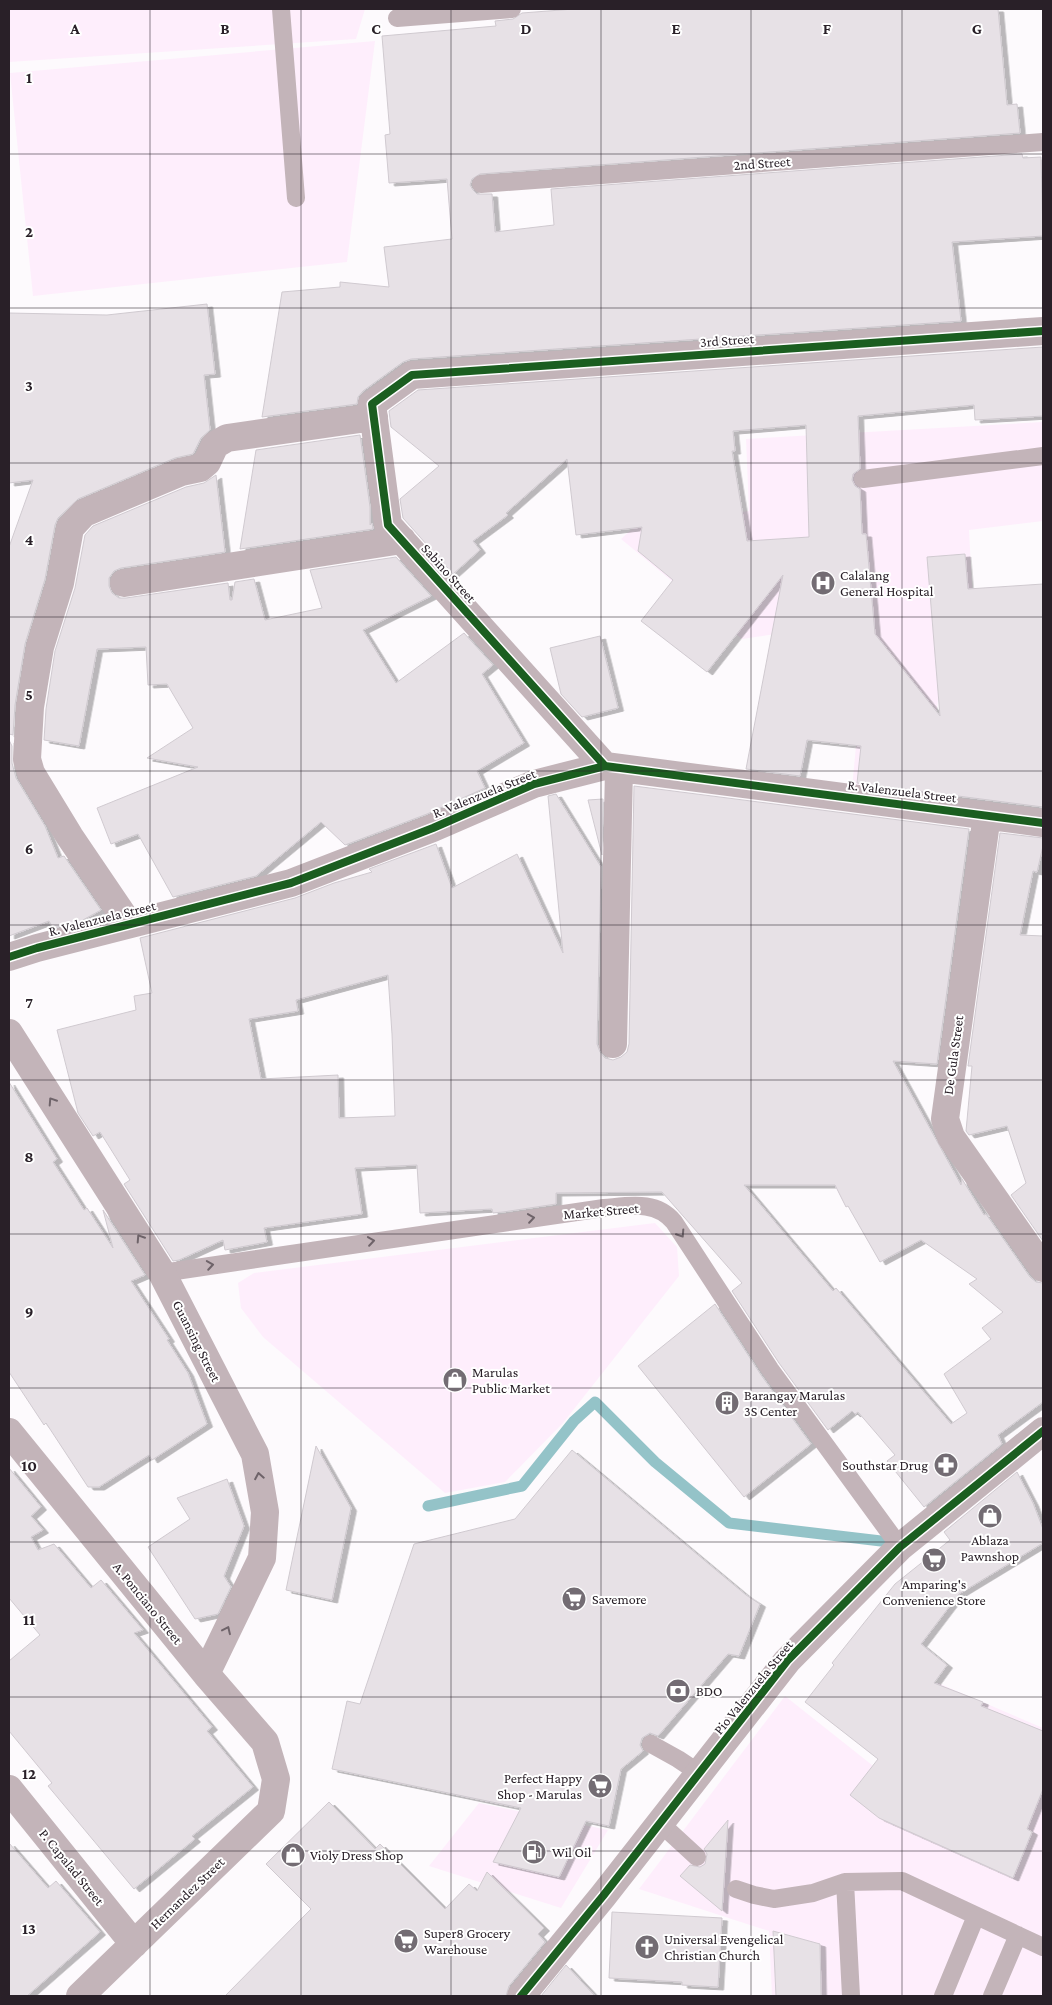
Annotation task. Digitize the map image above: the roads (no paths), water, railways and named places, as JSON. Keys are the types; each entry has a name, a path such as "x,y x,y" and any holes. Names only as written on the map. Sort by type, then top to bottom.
{"street":[{"name":"3rd Street","path":"412,375 1043,331"},
{"name":"Sabino Street","path":"412,375 372,404 388,525 612,767"},
{"path":"129,924 70,836 31,772 27,759 30,707 40,647 60,583 70,528 84,513 181,472 200,468 207,462 215,445 227,438 374,418"},
{"path":"124,583 402,540"},
{"path":"612,767 613,1044"},
{"name":"R. Valenzuela Street","path":"9,957 291,883 433,828 534,784 612,767 1043,823"},
{"name":"De Gula Street","path":"987,815 945,1119 951,1137 1043,1268"},
{"name":"Guansing Street","path":"9,1033 162,1273 255,1454 265,1512 262,1558 206,1674"},
{"name":"Pio Valenzuela Street","path":"521,1996 787,1661 900,1547 1043,1431"},
{"name":"A. Ponciano Street","path":"9,1432 206,1674 265,1742 276,1779"},
{"name":"Hernandez Street","path":"80,1996 271,1811 276,1779"},
{"name":"P. Capalad Street","path":"9,1789 134,1944"}],"lane":[{"path":"281,9 296,198"},
{"path":"397,18 512,9"},
{"name":"2nd Street","path":"481,184 1043,142"},
{"path":"863,479 1043,456"},
{"name":"Market Street","path":"162,1273 604,1208 638,1206 656,1208 667,1213 674,1222 770,1369 900,1547"},
{"path":"651,1744 699,1773"},
{"path":"660,1823 697,1857"},
{"path":"845,1882 852,1996"},
{"path":"736,1889 774,1899 813,1893 845,1882 902,1882 1043,1947"},
{"path":"943,1996 976,1916"},
{"path":"992,1996 1018,1935"}],"waterway":[{"path":"428,1506 522,1486 574,1421 595,1402 655,1462 729,1523 881,1541"}],"place":[{"name":"Calalang General Hospital","path":"823,583"},
{"name":"Marulas Public Market","path":"455,1380"},
{"name":"Barangay Marulas 3S Center","path":"727,1403"},
{"name":"Southstar Drug","path":"946,1465"},
{"name":"Ablaza Pawnshop","path":"990,1516"},
{"name":"Amparing's Convenience Store","path":"934,1560"},
{"name":"Savemore","path":"574,1599"},
{"name":"BDO","path":"678,1691"},
{"name":"Perfect Happy Shop - Marulas","path":"600,1786"},
{"name":"Wil Oil","path":"534,1852"},
{"name":"Violy Dress Shop","path":"293,1855"},
{"name":"Super8 Grocery Warehouse","path":"406,1941"},
{"name":"Universal Evengelical Christian Church","path":"647,1947"}]}
